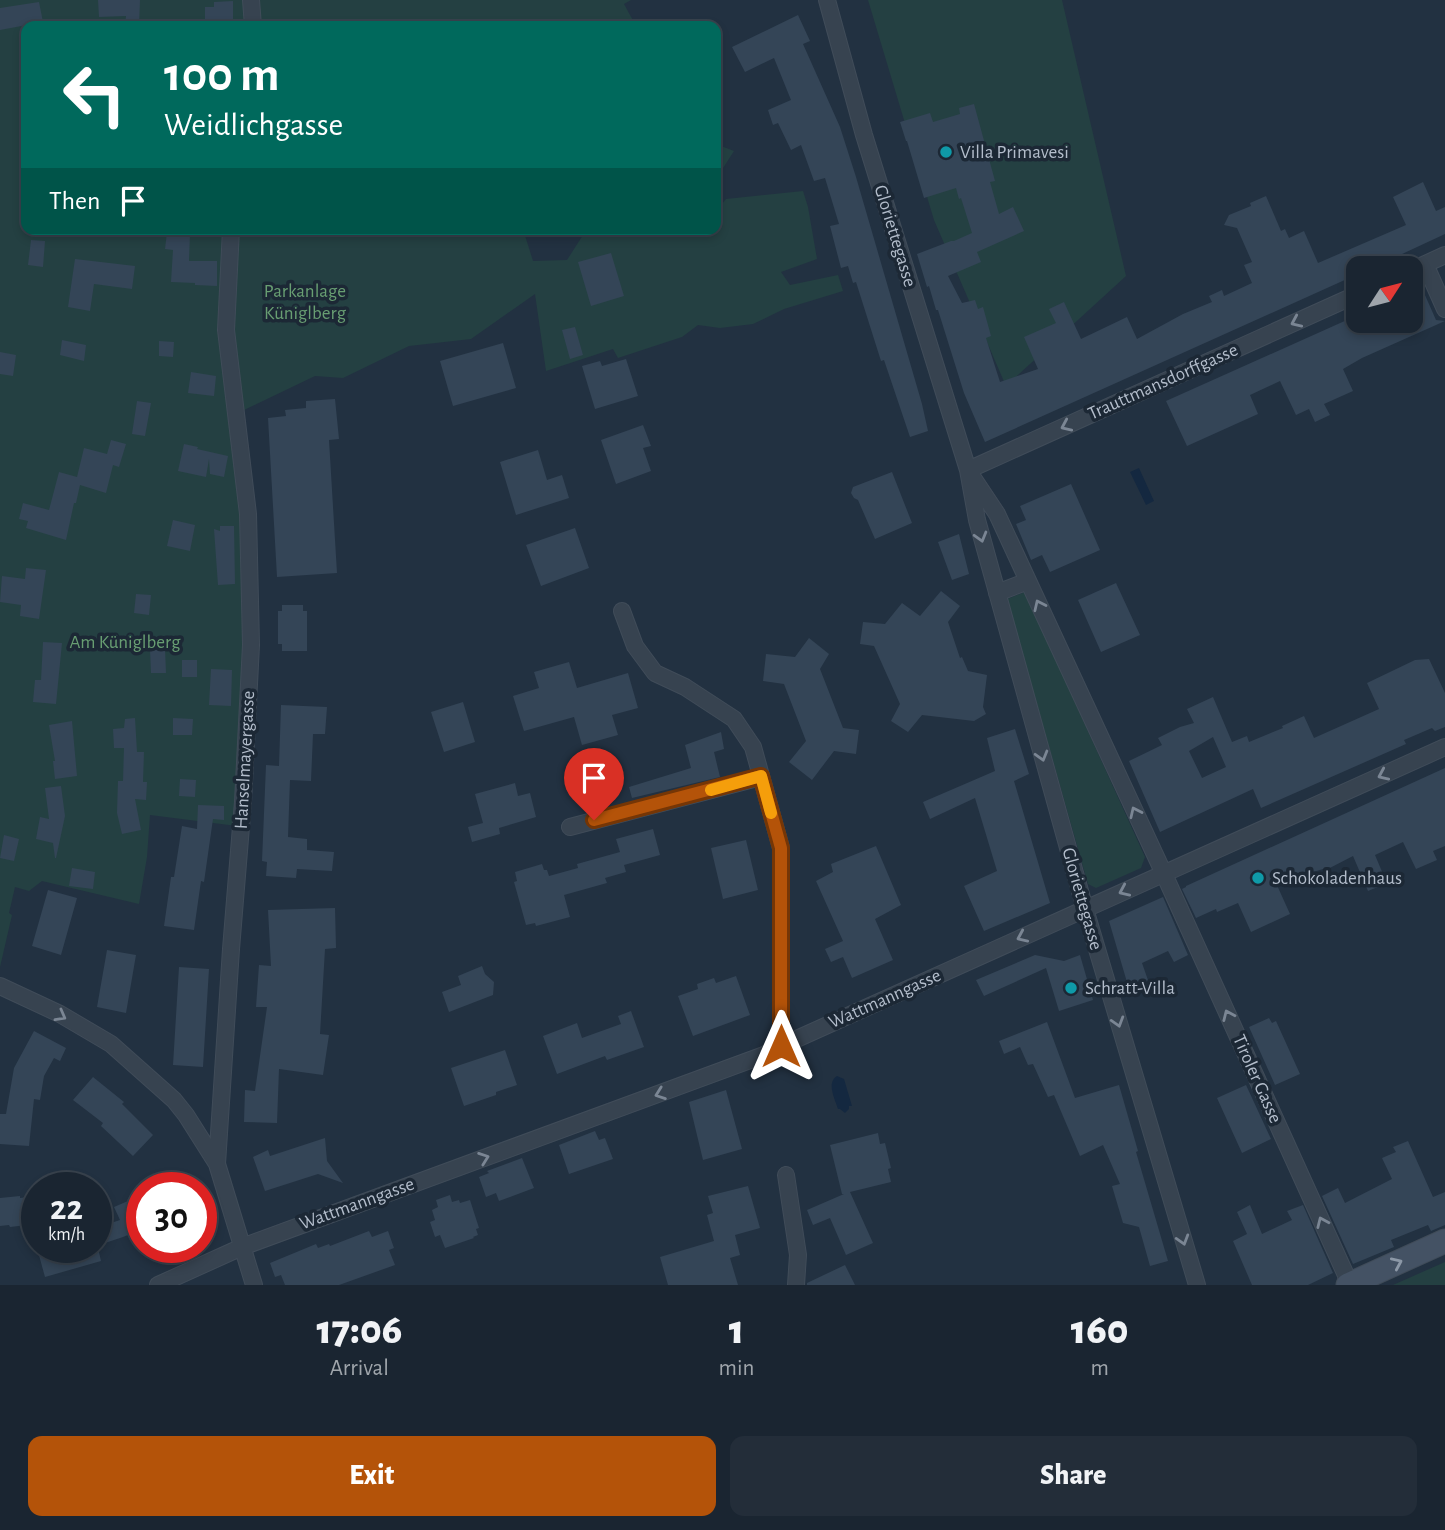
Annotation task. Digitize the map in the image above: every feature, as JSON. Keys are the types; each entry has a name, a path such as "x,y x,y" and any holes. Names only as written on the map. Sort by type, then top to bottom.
{"street":[{"path":"251,0 253,21"},
{"name":"Gloriettegasse","path":"827,0 864,135 968,470 977,520 1085,909 1197,1285"},
{"name":"Hanselmayergasse","path":"231,235 226,330 248,514 251,645 243,802 217,1164 254,1285"},
{"path":"1423,265 1445,255"},
{"path":"1423,275 1445,309"},
{"name":"Trauttmansdorffgasse","path":"968,470 1346,299"},
{"name":"Gloriettegasse","path":"968,470 997,514 1164,874"},
{"path":"997,593 1028,581"},
{"path":"622,611 635,646 656,673 685,687 734,719 752,747 781,848 781,1046"},
{"name":"Wattmanngasse","path":"158,1285 242,1247 764,1055 1445,747"},
{"path":"570,827 761,776"},
{"name":"Tiroler Gasse","path":"1164,874 1349,1284"},
{"path":"0,986 60,1014 111,1044 174,1100 217,1164"},
{"path":"786,1175 798,1255 796,1285"},
{"path":"1349,1284 1445,1241"}],"green space":[{"name":"Am Küniglberg","path":"0,0 249,0 251,21 21,21 21,235 229,235 224,330 245,514 249,645 237,826 150,815 147,857 139,904 42,881 29,891 15,887 9,913 12,915 0,967"},
{"path":"257,0 631,0 624,4 633,21 258,21"},
{"path":"868,0 1062,0 1126,276 1006,386 934,220"},
{"path":"721,146 734,151 721,171"},
{"name":"Parkanlage Küniglberg","path":"803,191 817,259 781,272 790,285 838,275 843,291 784,309 753,324 720,328 698,325 682,337 618,358 613,349 546,371 535,294 471,339 409,346 343,378 315,376 242,411 233,330 237,235 525,235 533,261 567,260 583,235 721,235 721,205 726,199"},
{"path":"1025,592 1145,857 1141,868 1096,888 1088,884 1007,599"},
{"path":"1445,1262 1445,1285 1393,1285"}],"water":[{"path":"1139,468 1154,501 1146,505 1130,472"},
{"path":"837,1076 844,1079 852,1106 849,1106 845,1113 838,1109 832,1091 832,1083"}],"building":[{"path":"98,0 140,0 139,21 126,21 126,16 99,17"},
{"path":"233,1 233,21 205,21 205,7 214,7 214,2"},
{"path":"39,2 43,21 21,21 21,26 0,30 0,8"},
{"path":"798,15 810,41 803,44 840,127 856,177 922,404 928,431 910,437 884,360 881,361 856,282 853,283 848,266 841,268 830,226 839,224 825,178 814,181 801,145 791,150 778,123 773,125 768,110 791,100 774,58 745,72 732,47"},
{"path":"974,104 995,181 990,182 999,214 1013,207 1024,231 977,252 981,262 948,276 962,303 975,300 978,309 983,307 991,336 986,338 1000,382 1038,369 1024,337 1056,323 1049,309 1064,302 1081,339 1127,317 1137,339 1212,302 1209,296 1222,290 1224,296 1252,283 1244,265 1252,262 1237,228 1224,225 1229,215 1266,196 1281,231 1285,229 1289,238 1304,231 1318,263 1406,225 1393,197 1423,182 1436,211 1445,207 1445,234 1398,256 1346,256 1346,279 985,442 964,393 917,254 972,233 956,188 924,198 900,122 930,113 933,122 960,114 959,108"},
{"path":"167,235 190,235 189,261 217,261 217,286 171,282 173,250 165,249"},
{"path":"31,240 45,241 43,267 28,265"},
{"path":"611,253 624,296 591,306 578,262"},
{"path":"75,259 135,266 132,289 94,284 90,311 68,307"},
{"path":"1423,291 1436,320 1445,321 1423,331"},
{"path":"1346,320 1346,333 1418,333 1343,369 1353,391 1324,404 1330,415 1315,422 1309,409 1296,415 1280,381 1250,395 1258,414 1187,446 1166,401"},
{"path":"575,327 583,355 570,359 562,330"},
{"path":"62,340 86,345 84,361 60,355"},
{"path":"159,341 174,342 173,357 159,356"},
{"path":"503,343 516,388 453,406 440,361"},
{"path":"0,352 16,355 13,376 0,374"},
{"path":"626,359 638,396 595,409 582,366 600,361 602,366"},
{"path":"191,372 216,376 214,396 188,393"},
{"path":"335,399 339,439 329,440 337,573 277,577 268,418 286,416 285,410 306,408 306,401"},
{"path":"137,401 151,403 145,436 132,434"},
{"path":"643,425 651,446 643,448 651,471 616,484 601,440"},
{"path":"111,440 126,444 119,467 113,465 106,493 80,485 66,540 26,528 28,521 19,519 23,503 49,510 59,472 77,477 84,448 107,454"},
{"path":"184,444 228,456 224,477 210,474 209,459 206,477 178,471"},
{"path":"538,450 547,480 562,475 569,498 516,515 500,462"},
{"path":"892,472 912,523 875,539 858,500 851,493 853,487"},
{"path":"1071,484 1100,550 1050,572 1042,555 1031,560 1016,524 1026,520 1020,506"},
{"path":"173,520 195,525 190,551 167,546"},
{"path":"220,526 234,526 235,584 218,585 214,529 220,531"},
{"path":"575,528 589,568 541,586 526,545"},
{"path":"959,534 969,574 952,580 938,542"},
{"path":"26,568 46,570 39,619 20,616 21,605 0,602 2,576 25,579"},
{"path":"1116,583 1140,635 1101,652 1078,600"},
{"path":"941,591 960,606 948,622 960,658 962,657 968,671 987,675 983,707 986,714 974,721 922,715 908,732 891,721 900,704 874,646 860,644 863,622 885,624 902,603 920,616"},
{"path":"136,594 151,595 149,615 134,613"},
{"path":"282,605 303,605 303,611 307,611 307,651 282,651 282,644 278,644 278,611 282,611"},
{"path":"809,638 829,654 820,669 843,728 859,730 856,754 834,751 812,780 789,762 806,741 784,684 763,681 766,654 795,657"},
{"path":"43,642 62,643 56,704 33,702 35,680 41,680"},
{"path":"165,648 166,673 151,673 150,649"},
{"path":"1429,659 1445,693 1445,727 1435,731 1432,728 1404,740 1406,744 1261,808 1253,789 1160,832 1129,761 1162,745 1158,738 1194,723 1187,709 1213,697 1232,742 1247,736 1249,742 1304,716 1314,738 1379,709 1367,683 1415,660","holes":["1213,737 1226,767 1202,778 1189,751"]},
{"path":"182,660 197,660 197,677 182,677"},
{"path":"569,662 577,688 628,673 638,708 612,715 618,735 582,745 574,717 524,731 513,696 539,688 534,672"},
{"path":"211,669 232,670 231,706 209,705"},
{"path":"463,702 475,742 444,752 431,712"},
{"path":"281,705 327,707 325,734 313,734 311,781 290,780 288,837 307,839 307,850 334,852 332,871 297,869 296,878 266,876 267,862 262,861 266,765 279,766"},
{"path":"135,718 137,752 144,752 143,782 147,782 146,800 135,799 141,830 122,834 117,813 118,781 123,781 124,748 114,748 113,729 124,728 125,719"},
{"path":"173,718 193,719 192,735 173,735"},
{"path":"72,721 77,776 55,779 49,725"},
{"path":"1015,729 1029,774 1014,781 1050,903 984,931 964,886 997,871 975,798 930,819 923,802 995,771 987,738"},
{"path":"721,732 724,749 714,752 720,777 632,798 629,787 691,768 685,745"},
{"path":"1445,768 1445,846 1433,851 1437,860 1416,869 1403,842 1375,855 1385,884 1368,891 1353,856 1324,871 1303,872 1276,883 1290,914 1251,932 1238,903 1196,918 1182,889 1186,886"},
{"path":"180,779 196,780 195,797 179,796"},
{"path":"515,783 518,796 530,793 536,817 499,828 500,834 472,842 468,827 483,823 475,794"},
{"path":"61,786 65,816 55,858 53,843 36,839 40,817 49,819 45,788"},
{"path":"198,805 224,806 224,820 213,819 194,930 164,926 182,826 197,829"},
{"path":"653,829 660,855 624,865 626,872 605,878 607,883 564,895 570,917 536,926 535,923 526,925 514,882 517,881 515,872 542,864 549,876 578,868 577,864 620,852 616,839"},
{"path":"4,835 19,839 14,861 0,858"},
{"path":"746,840 758,890 723,899 711,848"},
{"path":"876,846 901,905 875,919 893,960 852,978 843,957 831,962 825,949 843,941 816,881 833,872 831,864"},
{"path":"72,868 95,872 93,889 69,886"},
{"path":"48,890 77,898 61,955 32,946"},
{"path":"1163,897 1188,955 1174,962 1168,951 1142,963 1149,983 1129,989 1109,921"},
{"path":"335,908 336,948 325,949 320,1034 329,1035 323,1075 279,1069 277,1123 244,1122 245,1090 255,1091 267,1007 256,1007 259,965 271,966 268,910"},
{"path":"107,950 136,955 126,1013 97,1007"},
{"name":"Schratt-Villa","path":"1035,955 1064,961 1080,955 1093,1000 1059,1011 1046,968 984,996 976,980"},
{"path":"482,966 485,974 494,982 493,995 449,1012 442,992 461,985 458,976"},
{"path":"179,967 209,969 203,1067 173,1065"},
{"path":"736,976 750,1015 693,1036 678,996 698,989 697,984 714,978 716,983"},
{"path":"631,1011 644,1047 607,1060 605,1056 557,1074 543,1036 577,1023 582,1038 621,1024 618,1016"},
{"path":"1269,1018 1272,1023 1276,1021 1300,1074 1275,1085 1249,1027"},
{"path":"1047,1022 1075,1098 1119,1085 1168,1261 1150,1266 1139,1227 1123,1223 1112,1186 1120,1184 1103,1145 1080,1156 1054,1095 1048,1097 1033,1064 1028,1065 1020,1047 1004,1054 999,1041"},
{"path":"34,1031 66,1048 60,1061 54,1058 44,1076 40,1100 34,1099 29,1146 0,1144 0,1114 6,1114 14,1068"},
{"path":"505,1050 517,1085 464,1106 451,1068"},
{"path":"93,1077 124,1102 122,1104 153,1135 133,1156 101,1126 103,1123 73,1100"},
{"path":"1246,1085 1271,1139 1242,1153 1217,1098"},
{"path":"726,1090 742,1149 703,1160 689,1102"},
{"path":"595,1131 599,1140 605,1138 613,1159 569,1174 559,1145"},
{"path":"878,1133 880,1144 885,1143 891,1168 888,1169 891,1182 850,1192 873,1243 846,1255 830,1218 813,1225 807,1210 844,1194 830,1145"},
{"path":"325,1138 327,1161 343,1183 318,1174 265,1191 253,1157 268,1150 270,1156"},
{"path":"1408,1141 1433,1197 1445,1192 1445,1225 1431,1231 1428,1225 1391,1240 1394,1247 1353,1264 1322,1196 1338,1188 1345,1203 1392,1179 1382,1158 1396,1152 1393,1147"},
{"path":"522,1158 534,1188 499,1201 496,1193 486,1197 479,1177 489,1173 487,1171"},
{"path":"748,1186 760,1228 735,1235 740,1255 730,1258 738,1285 668,1285 660,1257 714,1241 707,1215 713,1213 708,1196"},
{"path":"450,1195 452,1202 470,1200 479,1228 476,1229 478,1235 474,1238 445,1248 440,1235 435,1237 430,1222 435,1220 432,1210 438,1207 436,1200"},
{"path":"20,1196 21,1226 0,1226 0,1198"},
{"path":"126,1202 126,1236 112,1241 112,1223 120,1220 114,1207"},
{"path":"1250,1205 1262,1234 1292,1220 1287,1211 1303,1205 1333,1273 1308,1285 1252,1285 1233,1241 1247,1234 1237,1212"},
{"path":"369,1231 372,1237 388,1231 394,1248 389,1250 395,1265 339,1285 285,1285 281,1275 275,1277 270,1263 316,1244 318,1248 329,1244 330,1246"},
{"path":"41,1263 94,1263 45,1277"},
{"path":"845,1265 855,1285 807,1285 807,1283"}],"slow traffic":[{"path":"711,790 761,776 771,813"}],"place":[{"name":"Villa Primavesi","path":"946,152"},
{"name":"Schokoladenhaus","path":"1258,878"},
{"name":"Schratt-Villa","path":"1071,988"}],"route":[{"path":"594,820 761,776 781,848 781,1046"}]}
